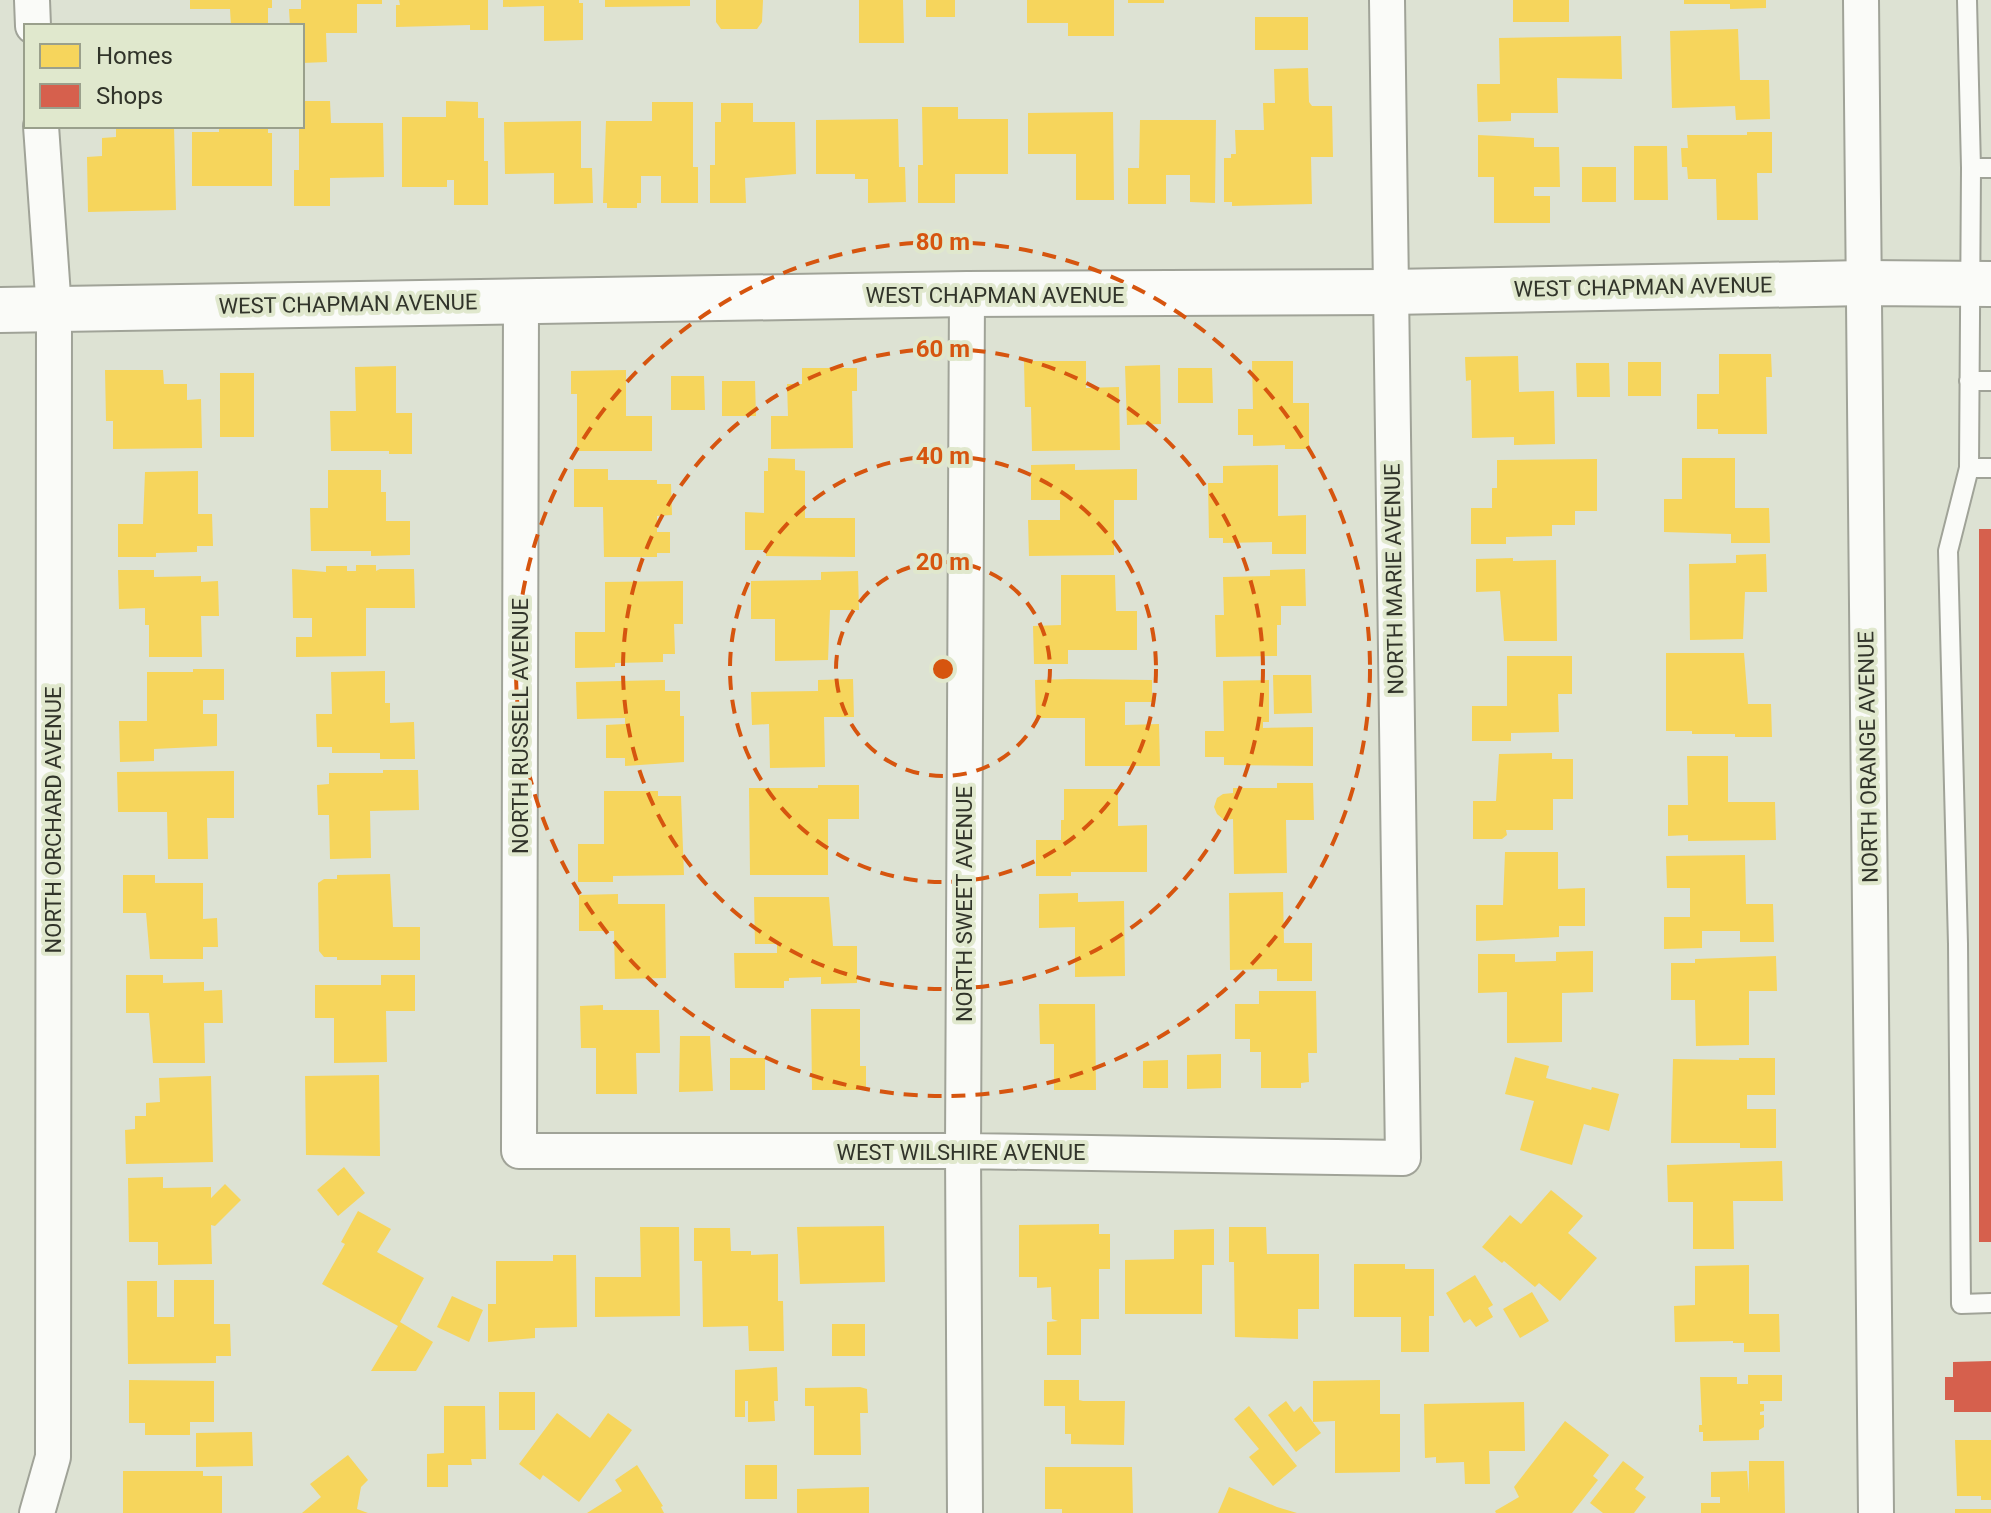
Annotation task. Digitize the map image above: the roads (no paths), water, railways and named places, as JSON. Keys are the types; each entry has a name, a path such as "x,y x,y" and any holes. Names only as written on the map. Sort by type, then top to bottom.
{"street":[{"path":"32,0 33,24"},
{"name":"NORTH MARIE AVENUE","path":"1387,0 1403,1158"},
{"name":"NORTH ORANGE AVENUE","path":"1861,0 1876,1513"},
{"name":"NORTH ORCHARD AVENUE","path":"37,1513 53,1457 54,310 41,128"},
{"name":"WEST CHAPMAN AVENUE","path":"0,310 967,294 1980,284"},
{"name":"NORTH SWEET AVENUE","path":"965,1513 963,1151 967,294"},
{"name":"NORTH RUSSELL AVENUE","path":"519,1151 521,300"},
{"name":"WEST WILSHIRE AVENUE","path":"519,1151 963,1151 1403,1158"}],"lane":[{"path":"1967,0 1971,168 1980,284 1969,381 1969,468 1948,551 1958,944 1961,1304 1991,1303"},
{"path":"1971,168 1991,168"},
{"path":"1969,381 1991,381"},
{"path":"1969,468 1991,468"}]}
